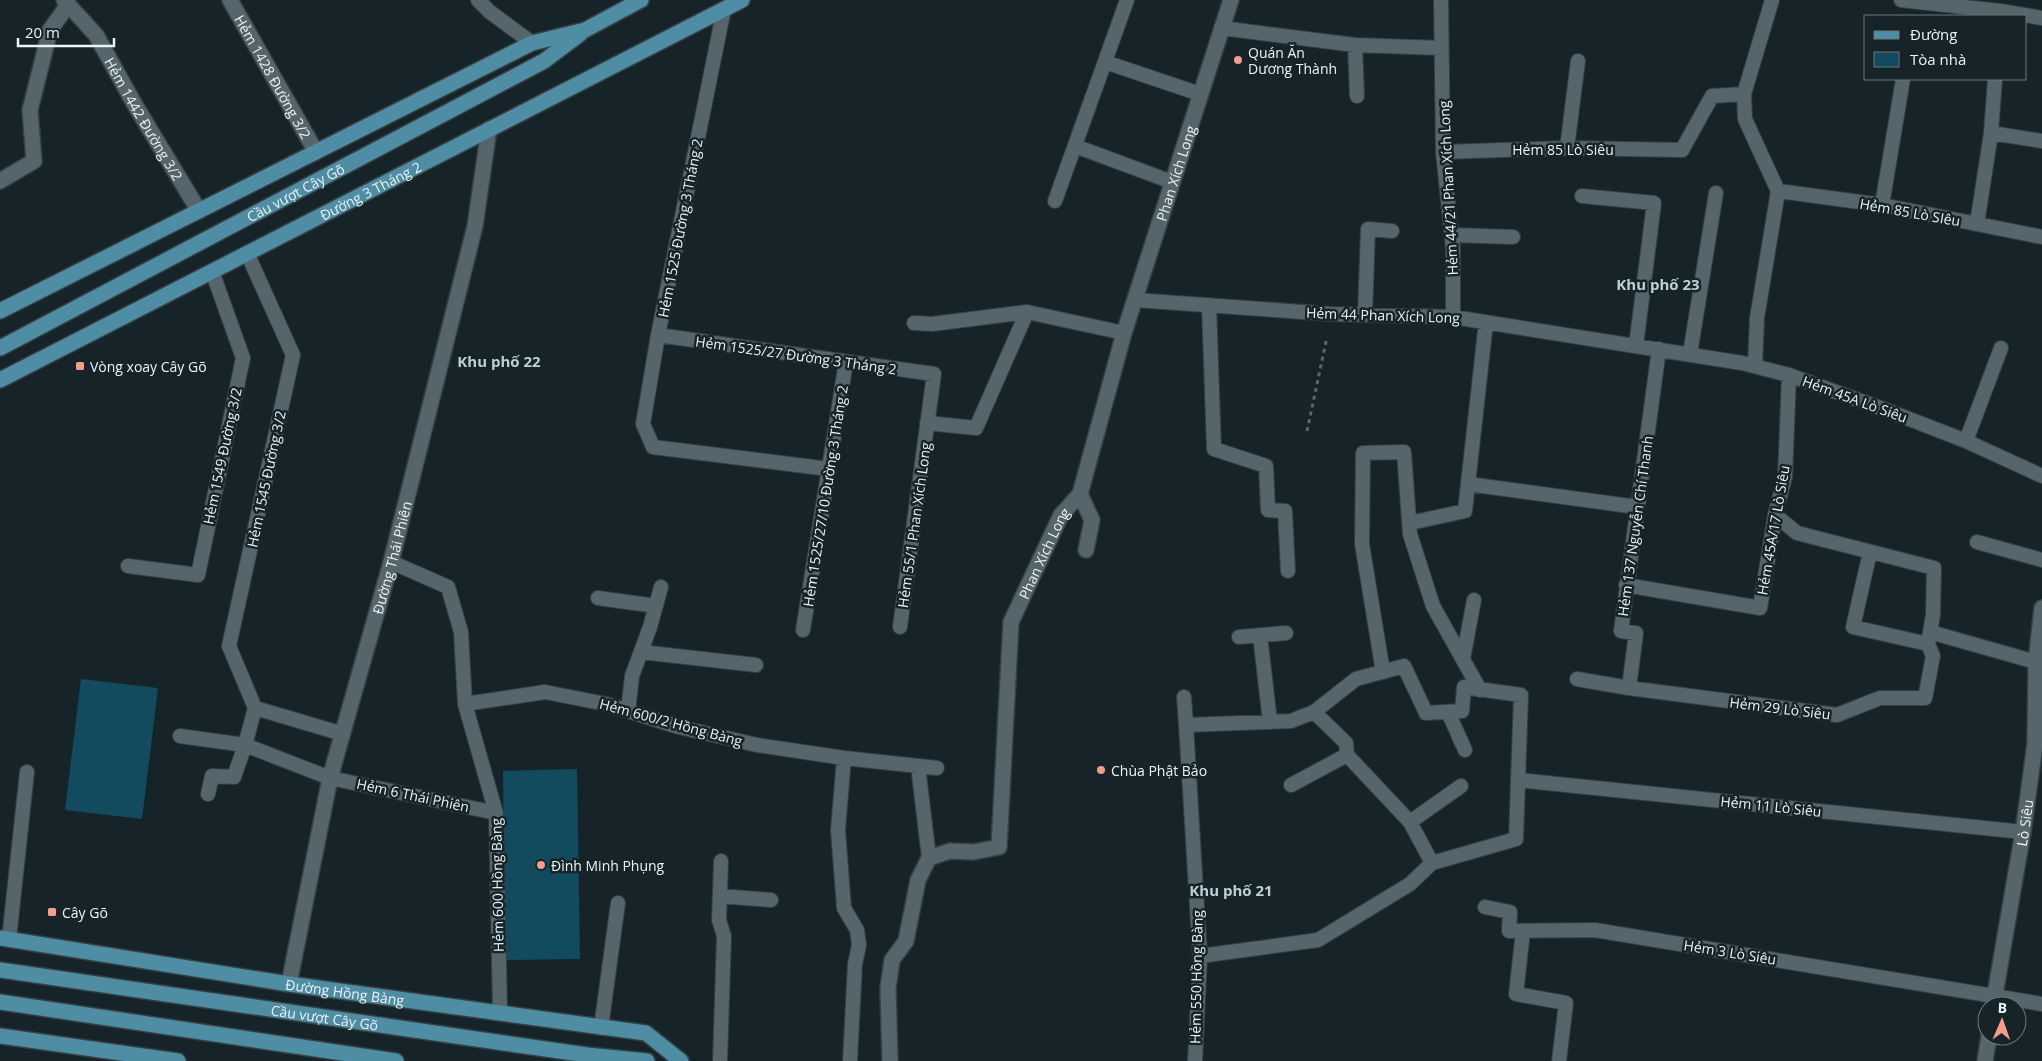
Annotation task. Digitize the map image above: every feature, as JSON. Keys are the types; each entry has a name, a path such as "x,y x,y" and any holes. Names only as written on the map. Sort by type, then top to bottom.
{"main road":[{"path":"0,311 532,43 585,30 641,0"},
{"name":"Đường 3 Tháng 2","path":"0,380 742,0"},
{"name":"Cầu vượt Cây Gõ","path":"0,348 544,62 585,30"},
{"name":"Đường Hồng Bàng","path":"4,939 290,984 646,1033 681,1061"},
{"name":"Cầu vượt Cây Gõ","path":"0,970 587,1055 647,1061"},
{"path":"0,1002 396,1061"},
{"path":"0,1036 146,1059 178,1061"}],"street":[{"name":"Hẻm 1428 Đường 3/2","path":"230,0 316,152"},
{"name":"Phan Xích Long","path":"929,858 950,851 973,852 999,848 1011,622 1060,515 1080,494 1124,333 1231,0"},
{"name":"Hẻm 1442 Đường 3/2","path":"0,181 34,161 30,110 50,30 66,2 96,35 135,105 199,211"},
{"name":"Đường Thái Phiên","path":"290,984 330,778 391,562 475,226 489,129"},
{"path":"1080,494 1092,520 1086,550"},
{"name":"Lò Siêu","path":"1995,996 2039,745 2036,662 2042,608"},
{"path":"890,1061 888,988 892,960 906,940 918,880 929,858"},
{"path":"1985,1061 1987,1046"}],"lane":[{"path":"478,0 490,12 532,43"},
{"path":"1055,200 1126,0"},
{"name":"Hẻm 44/21 Phan Xích Long","path":"1441,0 1443,152 1452,235 1453,317"},
{"path":"1755,365 1757,318 1778,191 1745,119 1744,94 1772,0"},
{"path":"1913,15 1911,1 2000,9 2042,18"},
{"name":"Hẻm 1525 Đường 3 Tháng 2","path":"724,9 658,335 643,424 653,447 829,469"},
{"path":"1221,28 1355,45 1441,48"},
{"path":"1355,45 1357,96"},
{"path":"1567,148 1578,61"},
{"path":"1105,62 1200,94"},
{"path":"1882,205 1903,80"},
{"path":"1977,224 1991,133 1995,80"},
{"name":"Hẻm 85 Lò Siêu","path":"1443,152 1567,148 1682,150 1712,96 1744,94"},
{"path":"1991,133 2042,141"},
{"path":"1075,146 1172,182"},
{"name":"Hẻm 85 Lò SIêu","path":"1778,191 1882,205 2042,236"},
{"path":"1690,354 1716,193"},
{"path":"1582,196 1654,204 1636,346"},
{"path":"1365,315 1368,229 1392,231"},
{"path":"1452,235 1514,237"},
{"name":"Hẻm 1545 Đường 3/2","path":"248,253 293,356 229,646 255,708"},
{"name":"Hẻm 1549 Đường 3/2","path":"128,566 198,575 243,358 212,271"},
{"name":"Hẻm 44 Phan Xích Long","path":"1135,300 1331,314 1453,317 1659,349"},
{"path":"1209,305 1214,449 1266,466 1268,510 1285,511 1288,571"},
{"path":"914,323 932,324 1027,312 1124,333"},
{"name":"Hẻm 55/1 Phan Xích Long","path":"927,423 976,428 1027,312"},
{"path":"1410,523 1465,511 1486,322"},
{"name":"Hẻm 1525/27 Đường 3 Tháng 2","path":"658,335 934,374"},
{"path":"1966,441 2001,348"},
{"name":"Hẻm 45A Lò Siêu","path":"1659,349 1755,365 1789,375 1966,441 2042,476"},
{"name":"Hẻm 137 Nguyễn Chí Thanh","path":"1628,688 1636,633 1621,631 1659,349"},
{"name":"Hẻm 1525/27/10 Đường 3 Tháng 2","path":"803,630 846,362"},
{"name":"Hẻm 55/1 Phan Xích Long","path":"900,627 934,374"},
{"name":"Hẻm 45A/17 Lò Siêu","path":"1626,585 1760,608 1775,515 1784,477 1789,375"},
{"path":"1383,672 1362,535 1362,453 1404,452 1410,534 1433,606 1480,690"},
{"path":"1468,484 1637,507"},
{"path":"1775,515 1797,533 1934,568 1933,615 1929,638"},
{"path":"1977,542 2042,560"},
{"path":"1870,552 1853,627 1929,638 2036,662"},
{"name":"Hẻm 600 Hồng Bàng","path":"391,562 448,587 461,632 465,704 496,813 500,1012"},
{"path":"628,711 632,676 661,587"},
{"path":"598,598 656,606"},
{"path":"1463,659 1474,600"},
{"path":"1239,637 1286,633"},
{"path":"1260,635 1270,722"},
{"name":"Hẻm 29 Lò Siêu","path":"1576,679 1628,688 1837,715 1880,698 1926,698 1933,656 1929,638"},
{"path":"641,652 756,665"},
{"path":"1186,725 1291,721 1314,712 1356,679 1404,666 1426,713 1462,711 1464,688 1521,695 1516,839 1432,862 1410,884 1318,940 1200,956"},
{"name":"Hẻm 600/2 Hồng Bàng","path":"465,704 545,692 606,704 679,727 757,745 844,758 936,768"},
{"name":"Hẻm 550 Hồng Bàng","path":"1184,697 1200,956 1195,1061"},
{"path":"208,794 212,776 234,777 246,746 255,708 343,734"},
{"path":"1314,712 1346,743 1347,755 1410,822 1432,862"},
{"path":"1448,712 1465,750"},
{"name":"Hẻm 6 Thái Phiên","path":"180,736 246,746 330,778 496,813"},
{"path":"1291,785 1347,755"},
{"path":"844,758 838,830 844,908 856,930 859,945 855,964 850,1061"},
{"path":"918,766 929,858"},
{"path":"4,939 27,772"},
{"name":"Hẻm 11 Lò Siêu","path":"1518,780 2023,832"},
{"path":"1410,822 1461,786"},
{"path":"720,1061 724,936 719,920 721,861"},
{"path":"720,896 771,900"},
{"path":"601,1028 618,903"},
{"path":"1485,907 1510,912 1509,931 1523,931 1516,994 1566,1003 1560,1061"},
{"name":"Hẻm 3 Lò Siêu","path":"1523,931 1595,930 1977,997"},
{"name":"Hẻm 3 Lò Siêu","path":"2027,1003 2042,1004"}],"path":[{"path":"1307,431 1331,314"}],"building":[{"path":"81,679 158,688 142,819 65,810"},
{"name":"Đình Minh Phụng","path":"577,769 580,959 505,960 503,771"}],"place":[{"name":"Quán Ăn Dương Thành","path":"1238,60"},
{"name":"Vòng xoay Cây Gõ","path":"80,366"},
{"name":"Chùa Phật Bảo","path":"1101,770"},
{"name":"Đình Minh Phụng","path":"541,865"},
{"name":"Cây Gõ","path":"52,912"}],"district":[{"name":"Khu phố 23","path":"1658,284"},
{"name":"Khu phố 22","path":"499,361"},
{"name":"Khu phố 21","path":"1231,890"}]}
